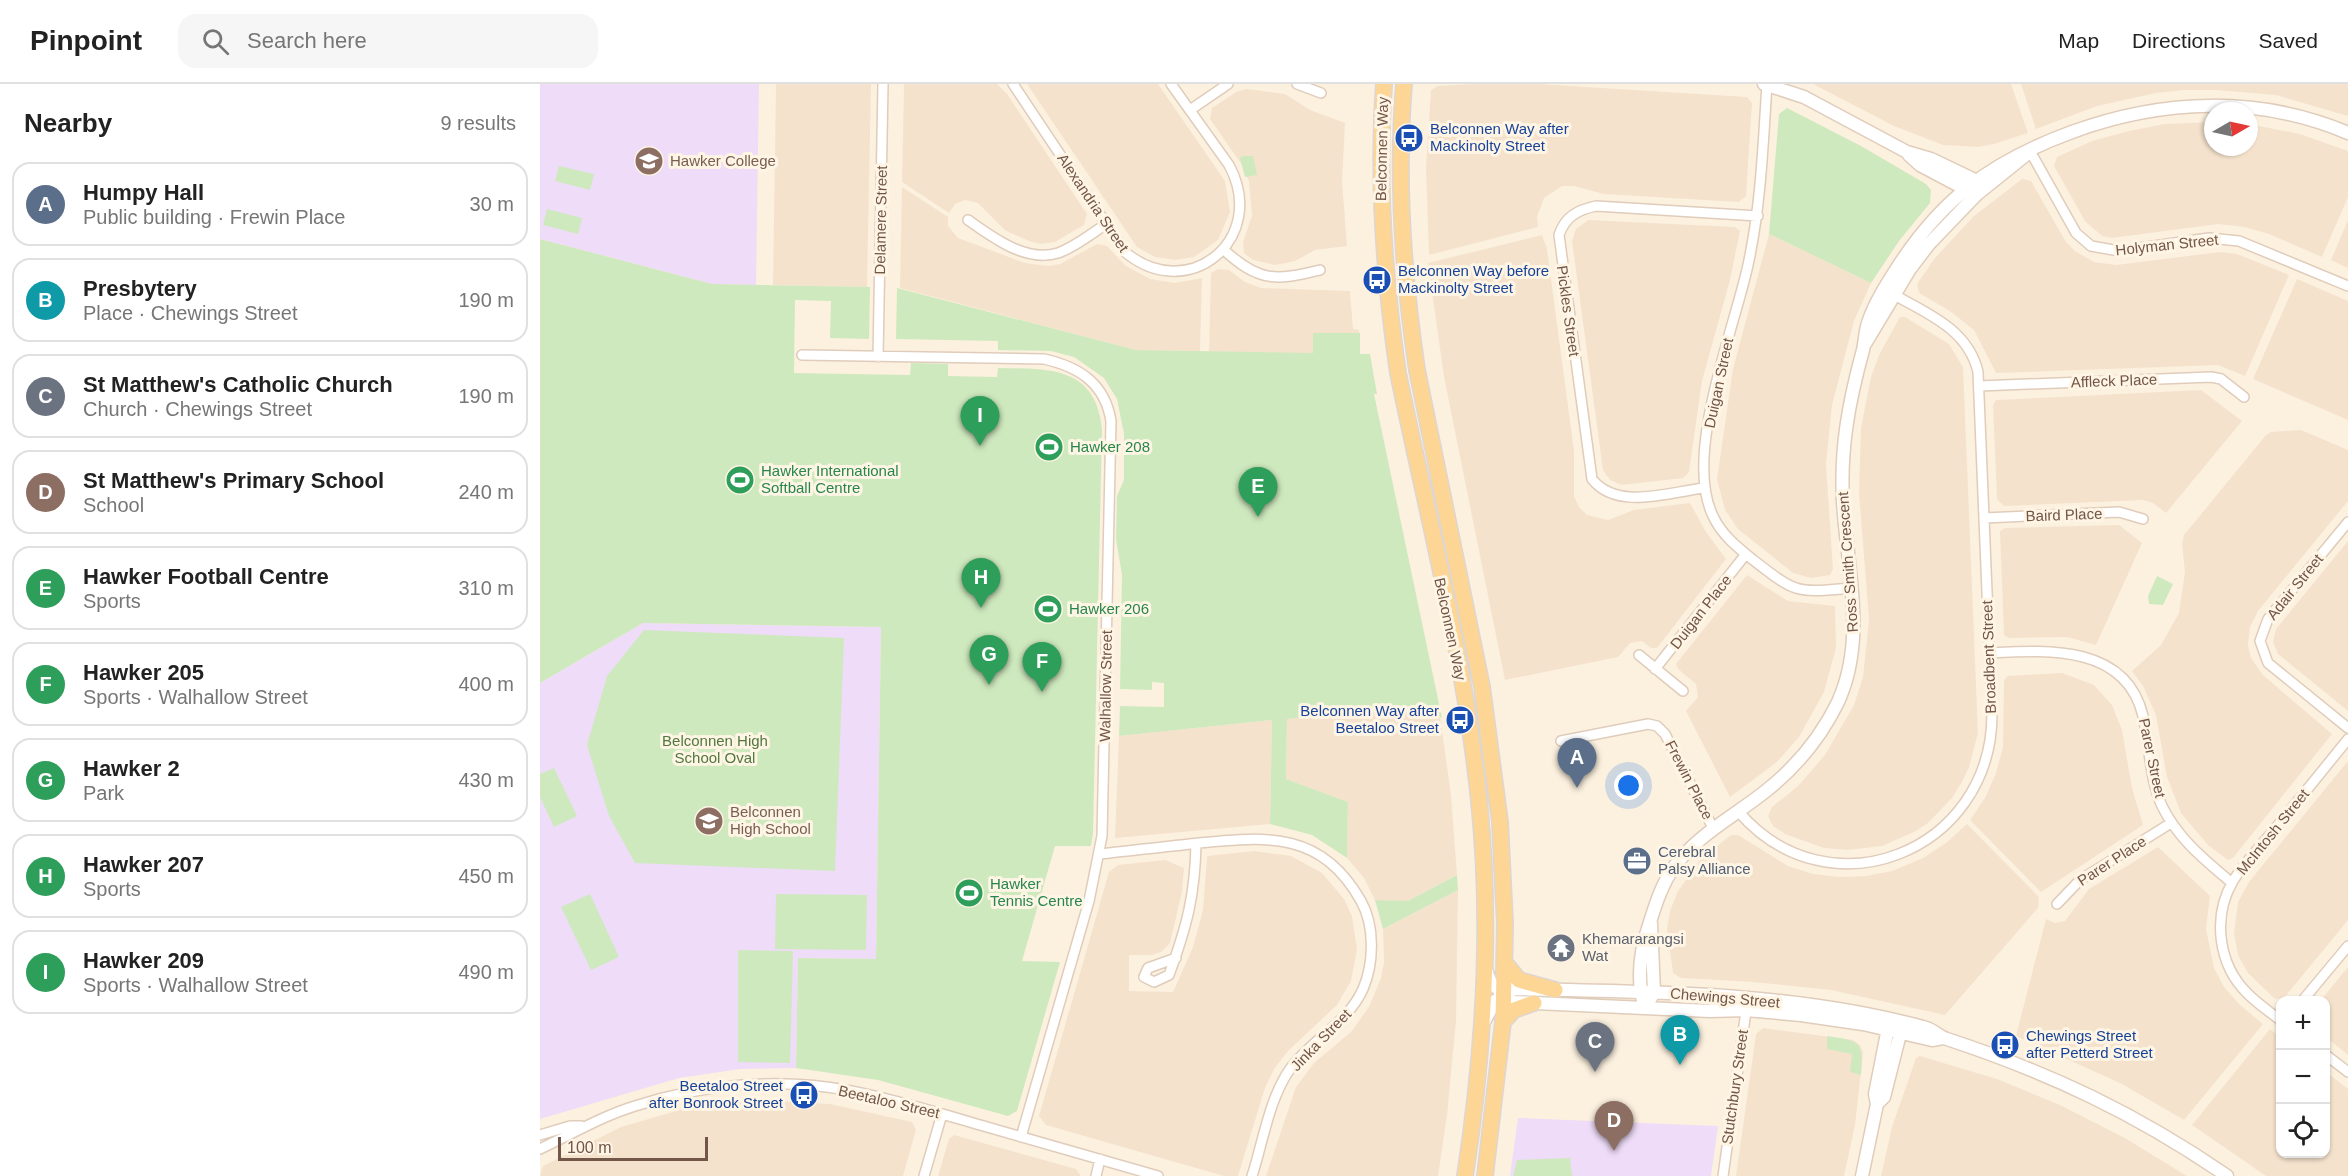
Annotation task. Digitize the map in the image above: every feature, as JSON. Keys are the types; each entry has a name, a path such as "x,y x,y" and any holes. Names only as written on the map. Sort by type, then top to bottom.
{"main road":[{"name":"Belconnen Way","path":"1384,84 1381,216 1385,272 1398,373 1461,680 1478,790 1485,879 1485,969 1479,1076 1465,1176"},
{"name":"Belconnen Way","path":"1404,84 1401,224 1417,370 1479,676 1495,772 1503,878 1505,963 1503,1022 1485,1176"},
{"path":"1398,373 1417,370"},
{"path":"1461,680 1479,676"},
{"path":"1505,963 1519,980 1555,990"},
{"path":"1503,1022 1514,1010 1533,1003"}],"street":[{"name":"Delamere Street","path":"878,357 883,84"},
{"name":"Alexandria Street","path":"1013,84 1125,252 1150,268 1166,271 1190,269 1205,264 1224,250"},
{"path":"1172,84 1229,165 1241,195 1239,219 1224,250 1256,274 1289,278 1320,270"},
{"path":"1190,110 1228,84"},
{"path":"1297,84 1321,93"},
{"path":"1765,84 1804,98 1907,152 1931,159 1987,186"},
{"name":"Duigan Street","path":"1765,84 1758,216 1748,267 1714,390 1704,463 1704,488 1717,525 1746,554 1786,585 1808,592 1851,588"},
{"name":"Ross Smith Crescent","path":"1645,1008 1640,992 1644,938 1660,890 1673,868 1690,848 1713,828 1789,771 1809,748 1835,707 1848,672 1853,645 1842,465 1848,405 1864,346 1868,321 1971,192 1975,180 2007,159 2099,122 2135,113 2192,106 2266,110 2319,122 2348,134"},
{"name":"Ross Smith Crescent","path":"1889,292 1904,256 1942,211 1971,192 1987,186 2030,151"},
{"name":"Holyman Street","path":"2030,151 2076,233 2091,246 2120,251 2209,238 2239,241 2348,286"},
{"path":"1907,152 1920,165 1971,192"},
{"path":"1941,176 1947,190 1946,202 1942,211"},
{"name":"Pickles Street","path":"1704,488 1621,497 1603,491 1592,479 1559,235 1569,217 1596,206 1758,216"},
{"path":"968,220 1001,242 1031,254 1045,255 1072,246 1106,224"},
{"name":"Broadbent Street","path":"1738,810 1754,830 1797,855 1822,861 1861,863 1886,858 1932,837 1960,812 1977,784 1988,754 1992,733 1979,386 1976,363 1969,348 1958,334 1889,292"},
{"name":"Walhallow Street","path":"802,355 1044,360 1062,363 1085,375 1097,386 1108,406 1111,421 1104,800 1100,854 1089,901 1022,1137"},
{"name":"Affleck Place","path":"1979,386 2211,377 2221,379 2244,397"},
{"name":"Baird Place","path":"1984,518 2119,512 2143,519"},
{"name":"Adair Street","path":"2348,522 2268,619 2260,641 2268,663 2348,729"},
{"name":"Duigan Place","path":"1655,669 1746,554"},
{"name":"Parer Street","path":"1989,653 2050,650 2071,653 2091,658 2122,680 2141,710 2157,794 2171,823 2192,849 2232,883"},
{"path":"1639,655 1683,691"},
{"name":"Frewin Place","path":"1561,741 1648,724 1657,726 1665,734 1713,828"},
{"name":"McIntosh Street","path":"2276,1017 2248,994 2235,978 2226,960 2221,941 2220,921 2224,902 2232,883 2348,739"},
{"name":"Parer Place","path":"2057,904 2080,880 2171,823"},
{"name":"Jinka Street","path":"1100,854 1260,838 1282,840 1311,849 1342,872 1364,907 1368,921 1370,962 1362,990 1339,1024 1310,1048 1284,1080 1252,1176"},
{"path":"1176,958 1186,930 1193,899 1196,843"},
{"name":"Ross Smith Crescent","path":"1651,919 1654,992"},
{"path":"2306,996 2348,946"},
{"path":"1482,1029 1489,1009 1504,994 1491,983 1485,969"},
{"name":"Chewings Street","path":"1747,1004 1711,993 1513,989 1504,994 1513,1002 1645,1008 1747,1004 1834,1014 1895,1026 1933,1030 1943,1038 1994,1054 2083,1090 2173,1140 2227,1176"},
{"path":"1645,1008 1654,992"},
{"name":"Stutchbury Street","path":"1723,1176 1747,1004"},
{"path":"1862,1176 1877,1104 1875,1094 1895,1026"},
{"path":"2330,1059 2348,1072"},
{"name":"Beetaloo Street","path":"540,1135 570,1126 581,1126 636,1105 698,1090 764,1084 848,1090 942,1114 1158,1176"},
{"path":"924,1176 942,1114"},
{"name":"Beetaloo Street","path":"540,1149 573,1134 581,1126"},
{"path":"1095,1176 1100,1160"}],"shaded area":[{"name":"Hawker College","path":"540,84 759,84 756,285 712,284 540,239"},
{"path":"776,84 871,84 867,287 773,285"},
{"path":"904,84 997,84 1007,94 1087,214 1084,225 1055,242 1041,244 1006,231 978,203 965,200 955,204 949,213 902,182"},
{"path":"1027,84 1158,84 1225,181 1230,212 1218,240 1194,257 1175,260 1155,257 1137,247"},
{"path":"1538,84 1747,97 1752,103 1746,196 1739,202 1604,194 1574,186 1562,186 1544,198 1537,217 1538,227 1429,255 1426,168 1431,90 1438,86"},
{"path":"1813,84 2011,84 2028,133 1978,147 1943,145 1894,126"},
{"path":"2021,84 2348,84 2348,116 2276,95 2185,90 2156,93 2097,106 2036,129"},
{"path":"1246,89 1285,94 1310,110 1345,123 1342,181 1347,246 1315,250 1295,261 1275,265 1253,260 1244,253 1243,242 1252,216 1249,181 1242,165 1210,119 1212,108 1236,92"},
{"path":"2204,122 2204,156 2258,156 2258,126 2300,134 2348,151 2348,197 2322,257 2269,234 2244,227 2218,224 2112,238 2102,236 2085,221 2054,166 2057,157 2092,141 2164,124"},
{"path":"2022,179 2031,181 2066,242 2075,251 2094,262 2116,265 2220,252 2237,254 2289,275 2245,376 2218,365 1996,373 1974,330 1950,311 1919,293 1917,284 1935,258 1974,216"},
{"path":"902,187 948,217 948,226 958,238 1025,263 1048,266 1060,264 1097,244 1107,246 1126,266 1150,279 1175,283 1202,278 1200,351 1136,350 900,288"},
{"path":"1588,220 1735,227 1740,231 1730,280 1702,381 1689,472 1683,478 1622,485 1610,480 1603,470 1572,241 1576,229"},
{"path":"2348,220 2348,268 2331,260"},
{"path":"1769,234 1871,283 1854,321 1832,405 1826,464 1833,569 1830,575 1811,578 1793,573 1738,529 1725,510 1717,479 1733,369"},
{"path":"1542,235 1547,249 1574,451 1574,496 1579,507 1587,515 1608,520 1634,510 1690,503 1706,532 1726,559 1657,648 1651,648 1642,641 1630,643 1618,657 1505,680 1444,377 1428,263"},
{"path":"1218,269 1229,270 1245,282 1261,288 1350,291 1353,329 1359,330 1359,354 1209,352 1211,273"},
{"path":"2297,279 2348,301 2348,420 2253,379"},
{"path":"1900,317 1905,317 1949,344 1963,367 1978,733 1969,767 1962,782 1952,798 1928,823 1882,846 1847,850 1824,848 1785,834 1773,826 1768,816 1772,807 1798,786 1825,755 1854,705 1863,677 1869,620 1859,492 1861,428 1871,377 1879,355"},
{"path":"2201,390 2242,421 2166,513 2153,503 2143,500 2004,506 1997,499 1993,405 1996,400"},
{"path":"2301,430 2348,450 2348,501 2258,611 2250,627 2248,645 2251,658 2263,675 2332,734 2233,858 2228,860 2208,845 2181,813 2167,777 2156,715 2143,686 2132,671 2161,645 2179,613 2185,572 2182,544 2184,535 2266,435 2271,432"},
{"path":"2119,525 2142,543 2096,645 2067,637 2009,638 2004,635 2000,531 2005,528"},
{"path":"2348,541 2348,711 2278,654 2273,642 2276,629"},
{"path":"1747,575 1788,601 1835,606 1836,648 1824,692 1799,737 1777,762 1730,797 1686,711 1698,697 1696,684 1678,669 1676,664"},
{"name":"Belconnen High School","path":"643,623 881,627 876,959 798,958 796,1068 740,1069 679,1078 540,1119 540,683"},
{"path":"2062,673 2094,685 2112,705 2122,730 2132,788 2143,825 2041,892 1970,820 1985,798 1996,773 2003,747 2004,681 2007,676"},
{"path":"1419,705 1440,716 1451,795 1457,875 1408,901 1375,900 1364,878 1347,858 1348,802 1286,779 1287,719"},
{"path":"1272,720 1270,824 1115,838 1119,736"},
{"path":"2348,761 2348,920 2286,996 2276,996 2276,999 2248,973 2238,955 2234,934 2238,902 2249,882"},
{"path":"1967,824 2039,897 2038,908 1945,1015 1831,990 1681,978 1673,973 1667,929 1670,911 1678,891 1701,859 1731,835 1738,835 1788,866 1813,874 1840,877 1866,876 1892,871 1923,858 1946,843"},
{"path":"2158,847 2210,896 2206,929 2214,968 2224,987 2240,1005 2263,1024 2184,1120 2122,1084 2016,1036 2046,919 2055,923 2065,921 2089,889"},
{"path":"1254,851 1291,856 1322,873 1344,899 1352,916 1357,949 1351,981 1337,1005 1288,1051 1274,1069 1265,1088 1238,1176 1224,1176 1046,1125 1039,1116 1109,872 1118,865 1165,860 1184,868 1182,892 1170,943 1161,952 1152,955 1129,955 1129,991 1173,992 1193,947 1203,910 1207,856"},
{"path":"1458,890 1456,1022 1447,1115 1438,1176 1266,1176 1296,1087 1314,1063 1351,1032 1369,1007 1381,978 1384,962 1383,929"},
{"path":"2348,967 2348,1055 2330,1040 2330,996 2324,996"},
{"path":"1763,1028 1853,1040 1860,1045 1863,1053 1855,1125 1844,1176 1736,1176 1756,1034"},
{"path":"2270,1029 2276,1034 2276,1158 2330,1158 2330,1075 2348,1089 2348,1176 2266,1176 2192,1125"},
{"path":"1920,1056 1997,1079 2060,1105 2125,1138 2187,1176 1881,1176 1892,1127 1916,1058"},
{"path":"758,1100 830,1104 912,1122 916,1130 903,1176 540,1176 543,1166 621,1127 683,1109"},
{"path":"1518,1118 1718,1126 1711,1176 1510,1176"},
{"path":"954,1135 1076,1169 1081,1176 938,1176 949,1139"}],"green space":[{"path":"1787,108 1861,146 1926,184 1931,190 1930,203 1899,241 1871,283 1769,234 1779,114"},
{"path":"1253,156 1257,175 1245,177 1240,158"},
{"path":"559,166 594,174 590,190 555,181"},
{"path":"547,209 582,218 578,234 543,225"},
{"path":"540,239 712,284 870,287 869,339 830,338 831,301 795,300 794,373 910,375 911,363 948,364 948,376 997,377 998,368 1034,369 1066,375 1079,382 1090,393 1098,408 1102,429 1093,833 1091,846 1055,846 1022,961 1060,962 1017,1111 1008,1116 878,1080 796,1068 798,958 876,959 881,627 643,623 540,683"},
{"path":"897,288 1136,350 1313,353 1313,333 1360,333 1360,354 1370,354 1377,394 1374,394 1442,718 1418,705 1287,719 1286,779 1348,802 1347,858 1312,835 1270,824 1272,720 1119,736 1120,706 1164,707 1164,683 1152,682 1152,690 1120,689 1122,575 1116,539 1117,496 1124,480 1124,434 1117,399 1104,378 1074,357 1051,351 998,350 998,341 896,339"},
{"path":"2157,576 2173,584 2163,605 2149,604 2148,596"},
{"name":"Belconnen High School Oval","path":"644,630 844,638 835,871 635,863 609,816 587,745 607,676"},
{"path":"554,768 577,816 554,827 540,797 540,774"},
{"path":"1457,875 1458,890 1383,929 1375,900 1408,901"},
{"path":"590,894 619,957 591,970 561,907"},
{"path":"776,894 867,895 866,950 775,949"},
{"path":"738,950 793,951 790,1063 738,1062"},
{"path":"1827,1036 1846,1039 1857,1044 1861,1055 1861,1075 1850,1072 1852,1054 1827,1049"},
{"path":"1570,1158 1572,1176 1513,1176 1517,1160"}],"place":[{"name":"Belconnen Way after Mackinolty Street","path":"1409,138"},
{"name":"Hawker College","path":"649,161"},
{"name":"Belconnen Way before Mackinolty Street","path":"1377,280"},
{"name":"Hawker 209","path":"980,446"},
{"name":"Hawker 208","path":"1049,447"},
{"name":"Hawker International Softball Centre","path":"740,480"},
{"name":"Hawker Football Centre","path":"1258,517"},
{"name":"Hawker 207","path":"981,608"},
{"name":"Hawker 206","path":"1048,609"},
{"name":"Hawker 2","path":"989,685"},
{"name":"Hawker 205","path":"1042,692"},
{"name":"Belconnen Way after Beetaloo Street","path":"1460,720"},
{"name":"Humpy Hall","path":"1577,788"},
{"name":"Belconnen High School","path":"709,821"},
{"name":"Cerebral Palsy Alliance","path":"1637,861"},
{"name":"Hawker Tennis Centre","path":"969,893"},
{"name":"Khemararangsi Wat","path":"1561,948"},
{"name":"Chewings Street after Petterd Street","path":"2005,1045"},
{"name":"Presbytery","path":"1680,1065"},
{"name":"St Matthew's Catholic Church","path":"1595,1072"},
{"name":"Beetaloo Street after Bonrook Street","path":"804,1095"},
{"name":"St Matthew's Primary School","path":"1614,1151"}]}
